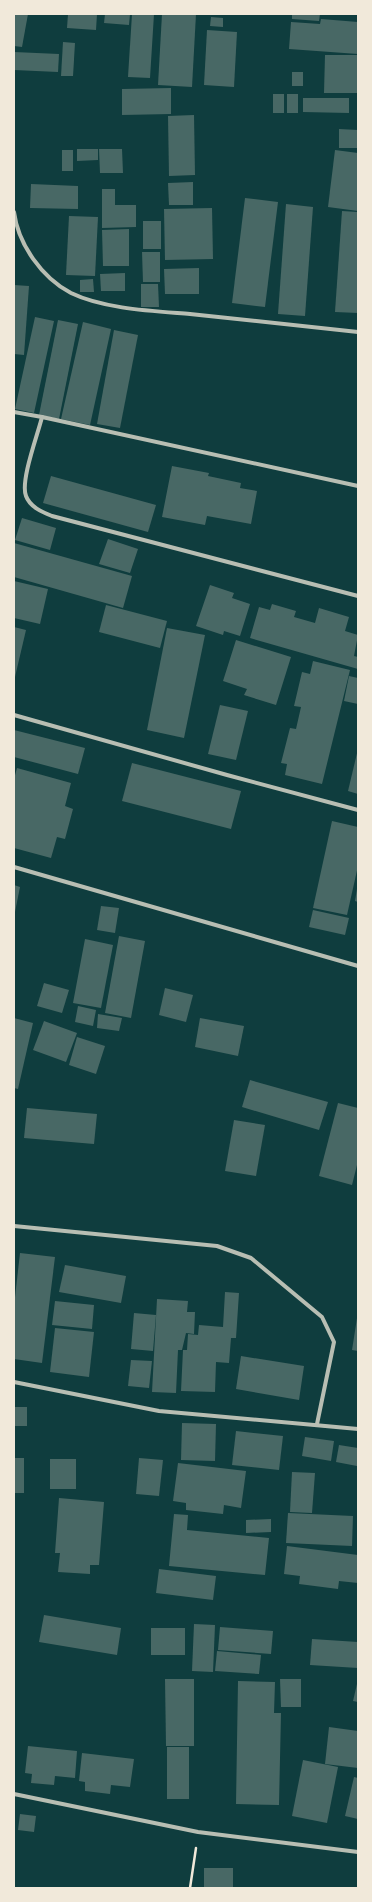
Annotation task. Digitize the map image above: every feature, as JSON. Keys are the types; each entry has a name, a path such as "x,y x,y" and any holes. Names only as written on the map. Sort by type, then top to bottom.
{"street":[{"path":"14,212 15,224 26,249 42,271 70,292 93,301 160,311 358,332"},
{"path":"14,412 358,486"},
{"path":"42,417 24,484 26,497 36,509 52,516 358,596"},
{"path":"14,715 358,810"},
{"path":"14,867 358,966"},
{"path":"14,1226 217,1246 251,1258 322,1317 334,1342 317,1424"},
{"path":"14,1382 159,1411 317,1424 358,1429"},
{"path":"14,1794 198,1832 358,1852"}],"path":[{"path":"190,1888 198,1832"}],"building":[{"path":"15,14 28,14 22,47 14,46"},
{"path":"68,14 97,14 96,30 67,28"},
{"path":"105,14 130,14 129,25 104,23"},
{"path":"132,14 154,14 150,78 128,77"},
{"path":"162,14 196,14 192,87 158,85"},
{"path":"292,14 320,14 319,21 292,19"},
{"path":"211,17 223,18 223,27 210,26"},
{"path":"321,19 358,22 358,54 289,49 291,22 320,24"},
{"path":"207,30 237,32 234,87 204,85"},
{"path":"63,42 75,43 73,76 61,76"},
{"path":"14,52 59,54 58,72 14,70"},
{"path":"325,55 358,55 358,93 324,93"},
{"path":"292,72 303,72 303,86 292,86"},
{"path":"171,88 171,114 122,115 122,89"},
{"path":"273,94 284,94 284,113 273,113"},
{"path":"287,94 298,94 298,113 287,113"},
{"path":"303,98 349,98 349,113 303,112"},
{"path":"194,115 195,175 169,176 168,116"},
{"path":"339,129 358,130 358,148 339,148"},
{"path":"77,149 98,149 98,160 77,161"},
{"path":"99,149 122,149 123,173 100,173"},
{"path":"62,150 73,150 73,171 62,171"},
{"path":"335,150 358,153 358,211 328,207"},
{"path":"193,182 193,205 169,205 168,183"},
{"path":"31,184 78,186 78,209 30,208"},
{"path":"102,189 115,189 115,205 136,205 136,227 102,228"},
{"path":"245,198 278,202 265,307 232,303"},
{"path":"286,204 313,207 305,316 278,314"},
{"path":"212,208 213,259 165,260 164,209"},
{"path":"342,211 358,212 358,313 335,312"},
{"path":"69,216 98,217 95,276 66,275"},
{"path":"143,221 161,221 161,249 143,249"},
{"path":"129,229 129,266 103,266 102,230"},
{"path":"142,252 160,252 160,282 143,282"},
{"path":"199,268 199,294 165,294 164,269"},
{"path":"125,273 125,291 101,291 100,274"},
{"path":"93,279 94,292 80,292 80,280"},
{"path":"141,284 158,284 159,307 141,307"},
{"path":"14,285 29,286 24,355 14,354"},
{"path":"35,317 54,321 34,413 15,409"},
{"path":"58,320 78,324 59,419 39,415"},
{"path":"83,322 111,329 90,425 61,419"},
{"path":"114,330 138,335 120,428 97,424"},
{"path":"172,466 209,473 208,476 241,483 240,488 257,491 251,524 207,516 205,525 162,517"},
{"path":"51,476 156,505 148,532 43,503"},
{"path":"22,518 56,528 50,550 15,540"},
{"path":"108,539 138,549 130,573 99,564"},
{"path":"14,543 132,576 123,608 14,577"},
{"path":"14,581 48,589 40,624 14,618"},
{"path":"210,585 234,593 232,598 250,604 240,636 224,631 223,635 196,626"},
{"path":"272,604 296,611 294,617 315,623 319,608 349,617 345,631 358,635 354,656 358,657 358,669 250,638 259,607 270,610"},
{"path":"106,605 167,621 160,648 99,632"},
{"path":"14,627 26,630 15,677 14,677"},
{"path":"167,628 205,635 184,738 147,730"},
{"path":"236,640 291,657 276,705 244,695 247,689 223,681"},
{"path":"313,661 350,670 322,784 285,775 287,764 281,763 290,728 296,729 301,707 294,706 302,672 310,674"},
{"path":"349,676 358,678 358,704 344,701"},
{"path":"220,705 248,711 236,760 208,754"},
{"path":"14,730 85,748 78,774 14,757"},
{"path":"358,749 358,794 348,791"},
{"path":"132,763 241,791 231,829 122,801"},
{"path":"17,768 71,783 65,806 73,809 65,839 57,837 51,858 14,848 14,779"},
{"path":"332,821 358,827 358,866 347,915 313,908"},
{"path":"14,885 20,887 15,912 14,912"},
{"path":"358,889 358,902 355,901"},
{"path":"101,906 119,908 115,933 97,930"},
{"path":"313,910 349,918 345,935 309,927"},
{"path":"119,936 145,941 131,1018 105,1013"},
{"path":"85,939 113,945 101,1008 73,1003"},
{"path":"44,983 69,990 62,1013 37,1006"},
{"path":"165,988 193,995 186,1022 159,1015"},
{"path":"78,1006 96,1010 93,1026 75,1022"},
{"path":"98,1014 122,1018 119,1031 97,1028"},
{"path":"14,1018 33,1023 18,1089 14,1088"},
{"path":"200,1018 244,1026 238,1056 195,1047"},
{"path":"44,1021 77,1033 66,1062 33,1050"},
{"path":"77,1037 105,1046 96,1074 69,1065"},
{"path":"250,1080 328,1102 319,1130 242,1107"},
{"path":"338,1103 358,1108 358,1161 352,1185 319,1176"},
{"path":"27,1108 97,1114 94,1144 24,1138"},
{"path":"234,1120 265,1125 256,1176 225,1171"},
{"path":"20,1253 55,1257 42,1363 14,1359 14,1306"},
{"path":"65,1265 126,1276 121,1303 59,1292"},
{"path":"225,1292 239,1293 236,1338 231,1338 229,1363 216,1362 215,1392 181,1391 183,1350 187,1350 188,1334 198,1335 199,1325 223,1327"},
{"path":"157,1299 188,1301 187,1312 195,1312 194,1334 186,1333 182,1350 178,1350 176,1393 152,1392"},
{"path":"55,1301 94,1305 92,1329 52,1325"},
{"path":"134,1313 156,1315 153,1351 131,1349"},
{"path":"358,1318 358,1351 352,1350"},
{"path":"55,1328 94,1332 89,1377 50,1372"},
{"path":"241,1356 304,1366 299,1400 236,1389"},
{"path":"131,1360 152,1361 149,1388 128,1386"},
{"path":"14,1407 27,1407 27,1426 14,1426"},
{"path":"182,1423 216,1424 215,1461 181,1460"},
{"path":"236,1431 283,1436 279,1470 232,1465"},
{"path":"305,1437 334,1441 331,1461 302,1456"},
{"path":"339,1445 358,1448 357,1466 336,1462"},
{"path":"14,1458 24,1458 24,1493 14,1493"},
{"path":"139,1458 163,1460 159,1496 136,1494"},
{"path":"50,1459 76,1459 76,1489 50,1489"},
{"path":"178,1463 246,1471 241,1508 224,1505 223,1514 186,1510 186,1503 173,1501"},
{"path":"292,1472 315,1473 312,1513 290,1512"},
{"path":"59,1498 104,1502 99,1565 90,1565 90,1574 58,1572 60,1553 55,1553"},
{"path":"288,1513 353,1516 352,1546 286,1543"},
{"path":"174,1514 188,1515 187,1530 269,1538 265,1575 169,1566"},
{"path":"271,1519 271,1532 246,1533 246,1520"},
{"path":"287,1546 358,1555 358,1583 339,1581 338,1589 299,1584 300,1576 284,1574"},
{"path":"159,1569 216,1576 213,1600 156,1593"},
{"path":"44,1615 121,1628 117,1655 39,1642"},
{"path":"194,1624 215,1625 213,1672 192,1671"},
{"path":"220,1627 273,1631 271,1654 218,1650"},
{"path":"151,1628 185,1628 185,1655 151,1655"},
{"path":"312,1639 358,1642 358,1668 310,1665"},
{"path":"217,1651 261,1655 259,1674 215,1671"},
{"path":"165,1679 194,1679 194,1746 166,1746"},
{"path":"280,1679 301,1679 301,1707 281,1707"},
{"path":"238,1681 275,1682 274,1713 281,1713 279,1805 236,1804"},
{"path":"357,1684 358,1685 358,1702 353,1701"},
{"path":"329,1727 358,1731 358,1768 325,1764"},
{"path":"28,1746 77,1751 75,1778 55,1776 54,1785 31,1783 32,1774 25,1773"},
{"path":"167,1747 189,1747 189,1799 167,1799"},
{"path":"82,1753 134,1759 130,1787 111,1785 110,1794 85,1791 85,1782 79,1781"},
{"path":"303,1760 338,1767 327,1823 292,1816"},
{"path":"354,1777 358,1778 358,1819 345,1816"},
{"path":"20,1814 36,1816 34,1832 18,1830"},
{"path":"204,1868 233,1868 233,1888 204,1888"}]}
